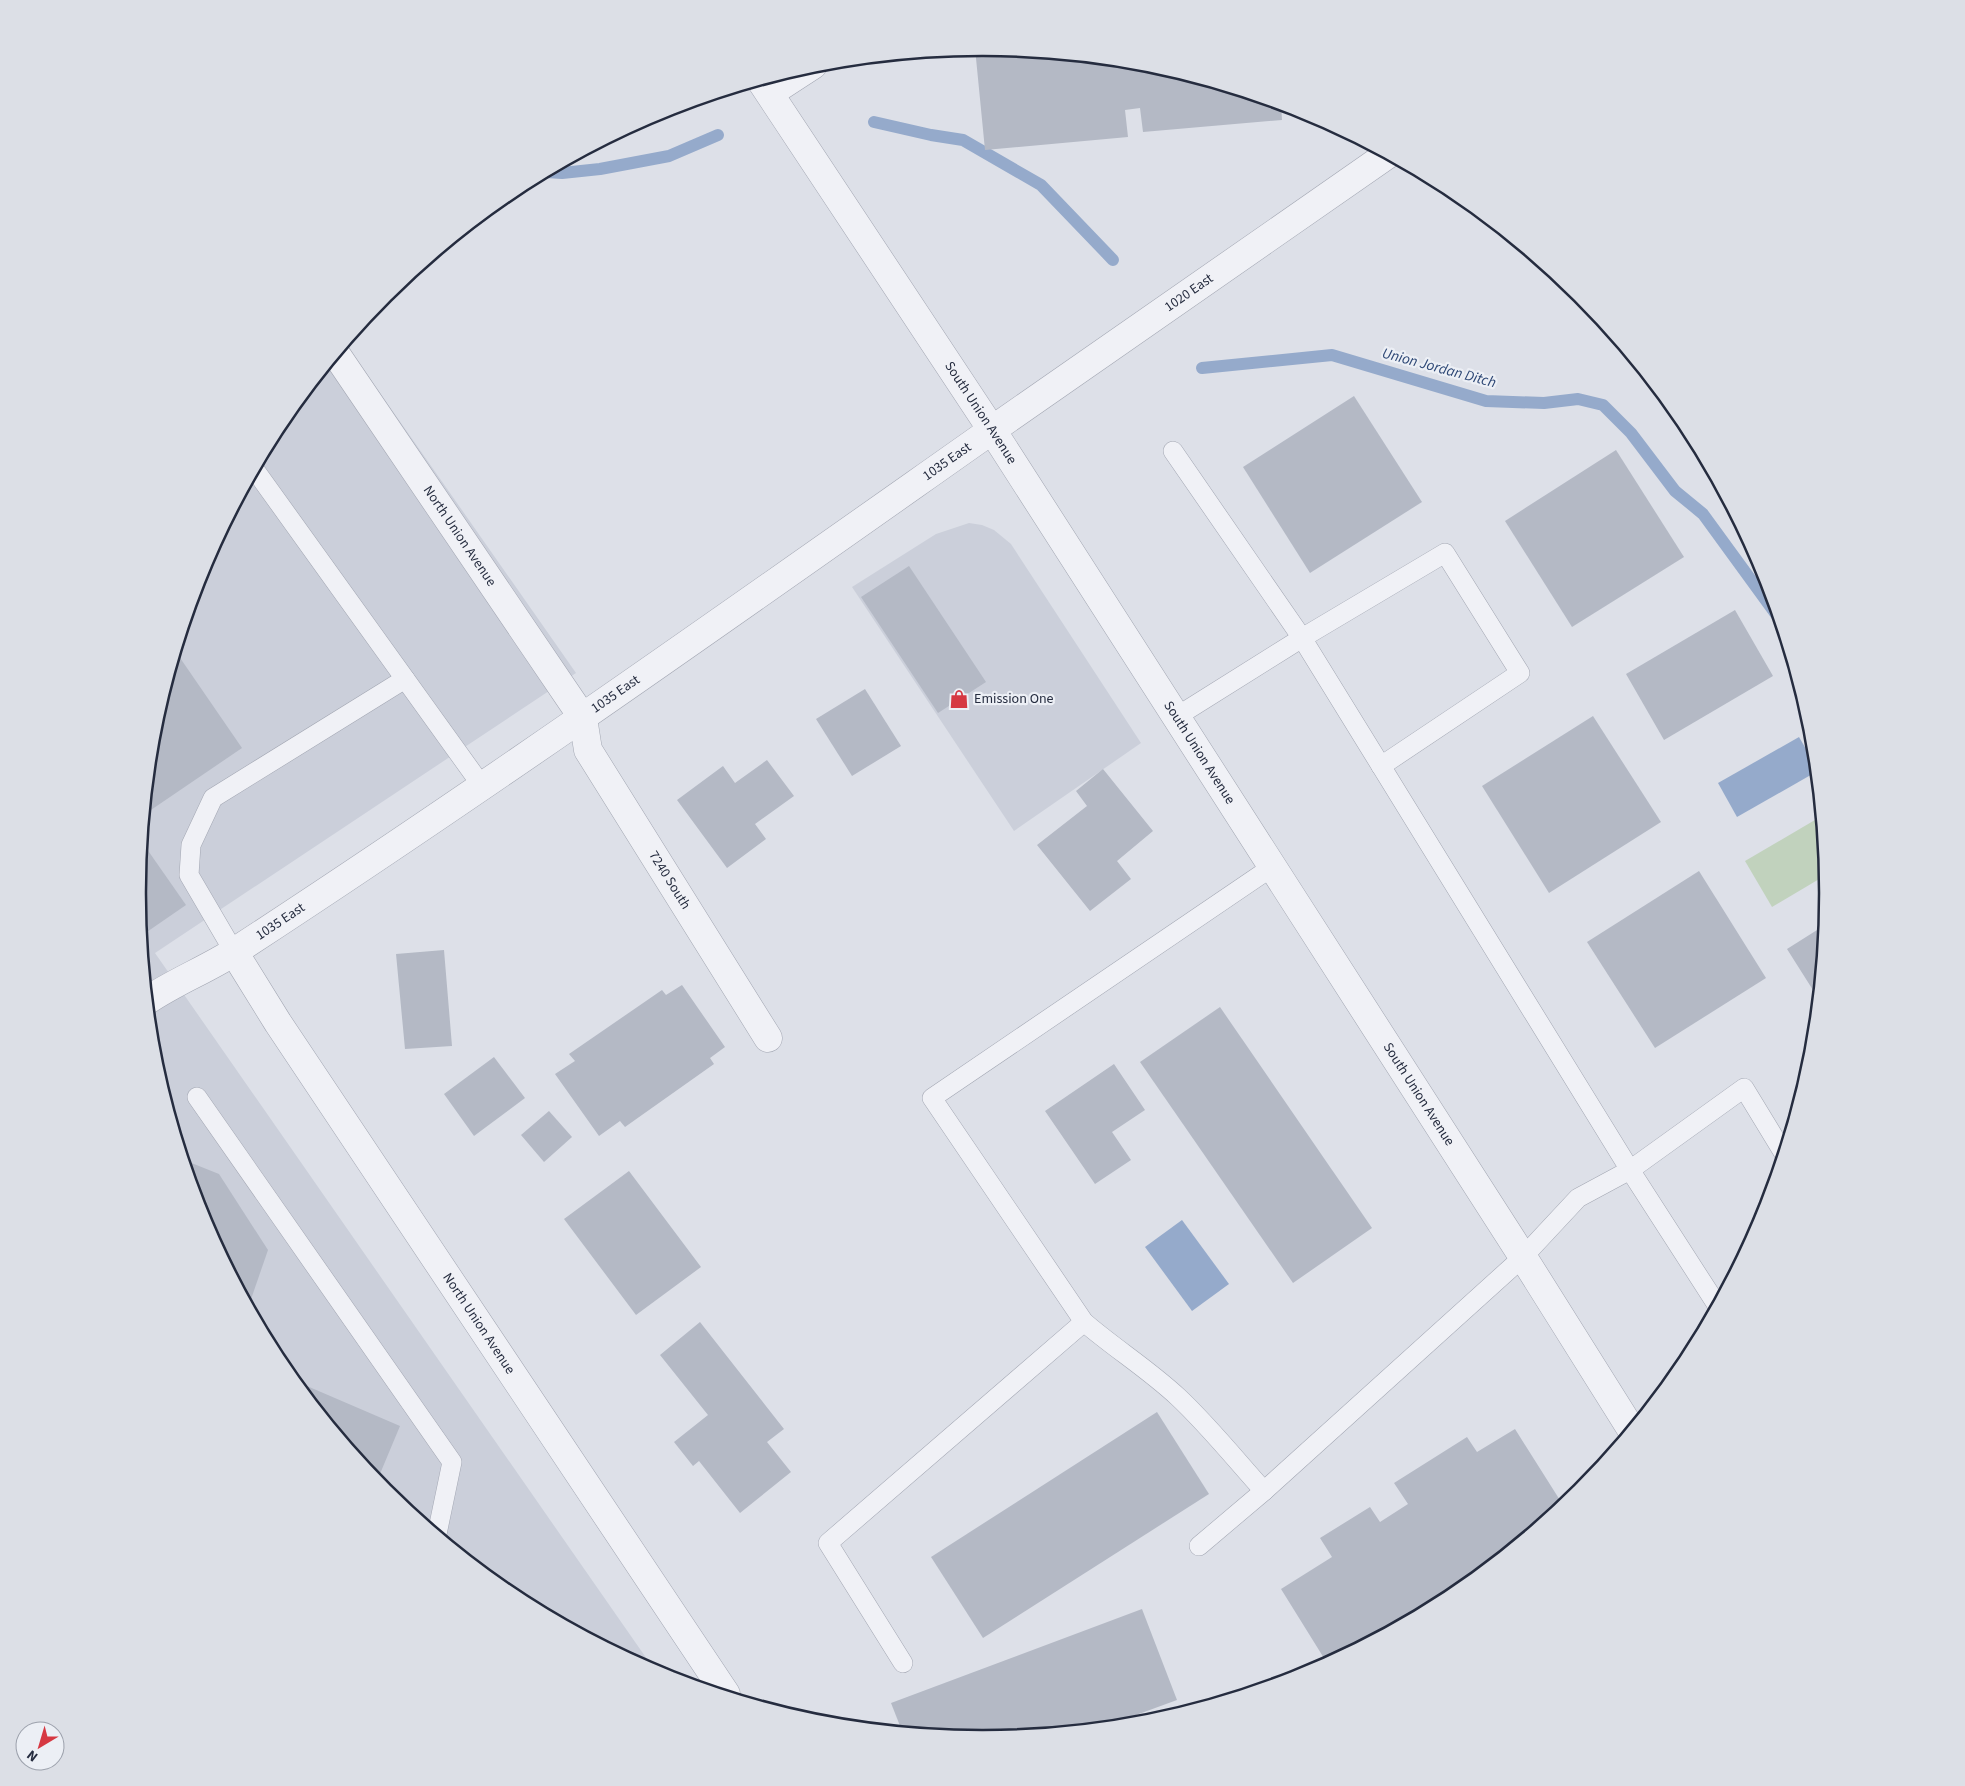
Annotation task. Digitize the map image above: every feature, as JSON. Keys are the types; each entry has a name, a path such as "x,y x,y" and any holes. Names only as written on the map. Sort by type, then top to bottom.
{"street":[{"name":"South Union Avenue","path":"765,87 992,430 1523,1257 1628,1425"},
{"name":"1020 East","path":"992,430 1382,158"},
{"name":"North Union Avenue","path":"339,359 583,718"},
{"name":"1035 East","path":"153,997 234,952 583,718 992,430"},
{"name":"7240 South","path":"583,718 588,750 768,1038"},
{"name":"North Union Avenue","path":"234,952 278,1023 722,1687"}],"lane":[{"path":"1173,451 1302,638 1630,1170 1714,1299"},
{"path":"258,475 482,786"},
{"path":"1176,717 1302,638 1445,553 1520,673 1381,766"},
{"path":"234,952 188,875 191,845 213,798 405,679"},
{"path":"1264,1491 1178,1397 1084,1322 932,1098 1272,867"},
{"path":"1199,1546 1264,1491 1523,1257 1578,1198 1630,1170 1744,1088 1780,1147"},
{"path":"196,1097 452,1462 438,1528"},
{"path":"903,1663 828,1543 1084,1322"}],"shaded area":[{"path":"348,347 576,673 155,953 647,1659 564,1618 518,1589 473,1557 391,1485 353,1445 287,1358 258,1311 232,1263 209,1213 190,1162 174,1110 153,1002 148,948 146,893 148,838 153,784 174,676 190,624 209,573 232,523 258,475 287,428"},
{"path":"969,523 982,525 994,530 1011,544 1141,743 1014,831 852,587 936,534"}],"green space":[{"path":"1815,820 1819,879 1772,907 1745,861"}],"water":[{"path":"1799,737 1806,749 1811,775 1737,817 1718,783"},
{"path":"1182,1220 1229,1284 1192,1311 1145,1247"}],"building":[{"path":"976,56 1037,58 1092,63 1146,72 1199,85 1282,112 1282,120 1143,132 1140,108 1125,110 1128,137 985,150"},
{"path":"1354,396 1422,502 1310,573 1243,467"},
{"path":"1616,450 1684,557 1572,627 1505,521"},
{"path":"909,566 986,682 938,713 861,597"},
{"path":"1735,610 1773,676 1664,740 1626,674"},
{"path":"180,657 242,748 151,810 162,730"},
{"path":"865,689 901,746 852,776 816,719"},
{"path":"1593,716 1661,822 1549,893 1482,786"},
{"path":"767,760 794,796 755,824 766,839 727,868 677,800 723,766 735,783"},
{"path":"1103,769 1153,831 1117,861 1131,879 1090,911 1037,845 1087,806 1076,791"},
{"path":"148,850 186,905 147,932"},
{"path":"1699,871 1766,978 1655,1048 1587,942"},
{"path":"1818,930 1813,990 1787,949"},
{"path":"444,950 452,1046 405,1049 396,954"},
{"path":"682,985 725,1047 710,1058 714,1064 625,1127 620,1121 599,1136 555,1074 575,1061 569,1054 662,990 666,995"},
{"path":"1220,1007 1372,1228 1293,1283 1140,1062"},
{"path":"494,1057 525,1098 474,1136 444,1094"},
{"path":"1114,1064 1145,1110 1112,1132 1131,1160 1095,1184 1045,1111"},
{"path":"549,1111 572,1137 544,1162 521,1135"},
{"path":"190,1162 219,1174 268,1250 251,1299 232,1263 209,1213"},
{"path":"629,1171 701,1267 636,1315 564,1219"},
{"path":"700,1322 784,1429 767,1442 791,1472 740,1513 699,1461 693,1466 674,1442 708,1415 660,1355"},
{"path":"308,1386 400,1426 380,1474 353,1445"},
{"path":"1157,1412 1209,1494 983,1638 931,1557"},
{"path":"1515,1429 1559,1499 1492,1557 1447,1589 1401,1618 1323,1657 1281,1589 1332,1557 1320,1538 1370,1507 1380,1522 1408,1504 1394,1483 1467,1437 1477,1452"},
{"path":"1142,1609 1177,1700 1133,1716 1092,1723 982,1730 900,1725 891,1703"}],"waterway":[{"name":"Union Jordan Ditch","path":"874,122 963,140 1041,185 1113,260"},
{"name":"Union Jordan Ditch","path":"557,173 600,169 669,156 718,135"},
{"name":"Union Jordan Ditch","path":"1202,368 1332,355 1486,401 1544,403 1578,399 1603,405 1631,433 1675,491 1703,514 1767,601"}],"place":[{"name":"Emission One","path":"959,699"}]}
